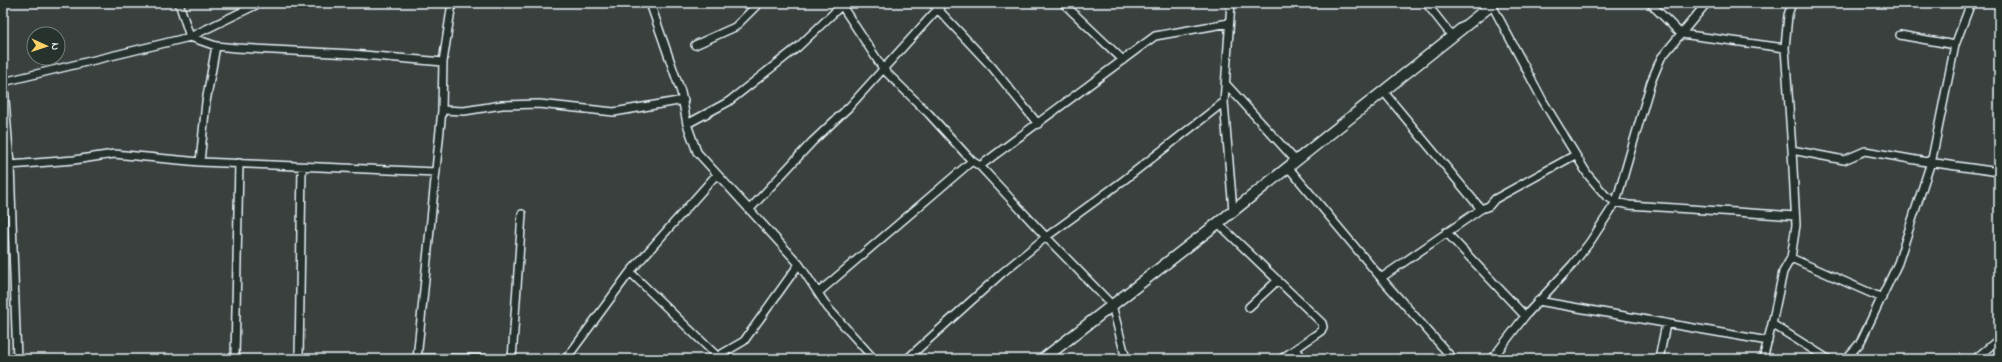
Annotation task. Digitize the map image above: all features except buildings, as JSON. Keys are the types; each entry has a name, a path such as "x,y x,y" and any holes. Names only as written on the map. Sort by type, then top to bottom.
{"main road":[{"path":"1043,359 1218,223 1493,4"}],"street":[{"path":"179,3 190,37"},
{"path":"17,359 10,165 3,79 190,37 260,3"},
{"path":"452,3 443,62 442,110 417,358 516,359"},
{"path":"650,3 684,100 687,124 697,152 799,264 819,292 828,308 874,359"},
{"path":"695,45 735,27 759,3"},
{"path":"932,3 941,5 1038,124"},
{"path":"1063,3 1124,60"},
{"path":"1231,3 1224,102 1233,211"},
{"path":"1426,3 1452,36"},
{"path":"1650,3 1681,34 1785,48"},
{"path":"1492,359 1525,316 1573,264 1590,242 1616,202 1651,82 1662,58 1705,5 1709,3"},
{"path":"1763,359 1783,272 1792,258 1795,216 1785,48 1788,15 1792,3"},
{"path":"1846,359 1860,343 1903,250 1929,162 1932,159 1956,45 1971,3"},
{"path":"687,124 728,102 798,47 842,4 884,70 929,114 972,161 980,166 1112,305 1126,359"},
{"path":"1493,4 1543,101 1575,155 1598,188 1616,202 1629,205 1795,216"},
{"path":"749,210 812,142 849,107 884,70 941,5"},
{"path":"980,166 1155,36 1229,23"},
{"path":"1900,35 1956,45"},
{"path":"190,37 216,46 352,54 443,62"},
{"path":"200,162 206,102 216,46"},
{"path":"1226,84 1296,160"},
{"path":"1383,91 1481,209"},
{"path":"442,110 464,111 502,105 539,104 614,112 684,100"},
{"path":"907,359 1002,273 1046,237 1124,180 1224,102"},
{"path":"1792,150 1844,160 1865,151 1999,172"},
{"path":"10,165 74,160 114,154 200,162 436,172"},
{"path":"1381,278 1481,209 1575,155"},
{"path":"819,292 972,161"},
{"path":"235,359 239,163"},
{"path":"299,359 302,167"},
{"path":"1288,167 1381,278 1454,359"},
{"path":"566,359 630,272 717,174"},
{"path":"512,359 522,214"},
{"path":"1218,223 1322,323 1323,327 1321,331 1281,359"},
{"path":"1446,232 1525,316"},
{"path":"1792,258 1882,298"},
{"path":"630,272 715,358 744,341 799,264"},
{"path":"1249,307 1278,280"},
{"path":"1538,301 1768,341"},
{"path":"1659,359 1666,324"},
{"path":"1772,324 1828,359"},
{"path":"1975,359 1999,340"},
{"path":"1296,349 1304,359"}]}
